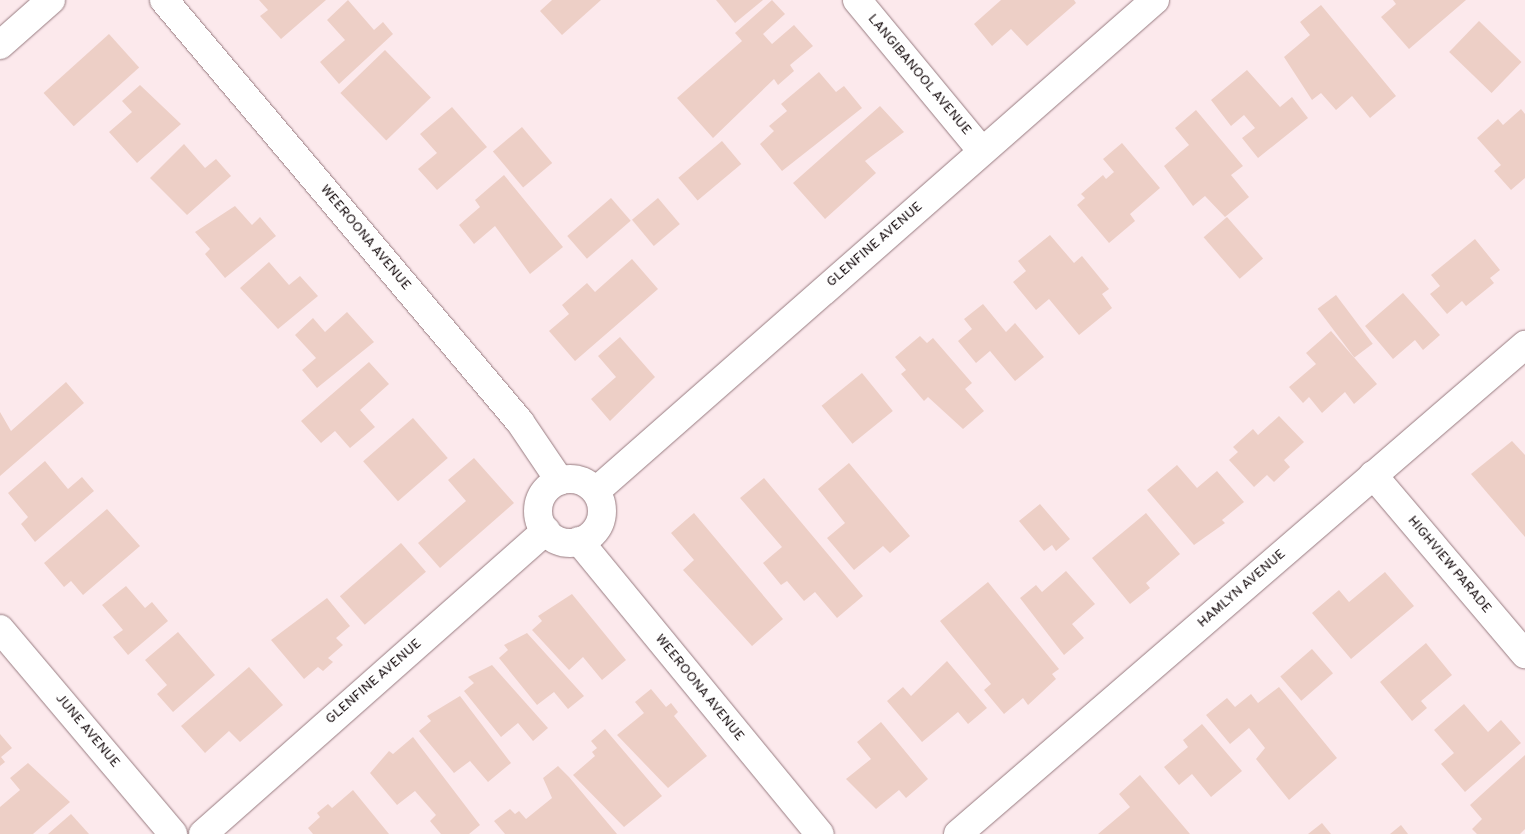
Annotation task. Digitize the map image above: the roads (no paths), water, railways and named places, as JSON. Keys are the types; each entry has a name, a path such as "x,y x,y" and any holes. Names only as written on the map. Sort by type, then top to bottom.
{"street":[{"path":"0,45 51,0"},
{"name":"WEEROONA AVENUE","path":"164,0 520,422 560,481"},
{"name":"LANGIBANOOL AVENUE","path":"857,0 982,151"},
{"name":"GLENFINE AVENUE","path":"596,492 1155,0"},
{"name":"HAMLYN AVENUE","path":"958,834 1525,344"},
{"name":"HIGHVIEW PARADE","path":"1373,475 1525,654"},
{"path":"580,480 596,492 601,521 579,541 561,541 546,531 540,502 560,481 580,480"},
{"name":"GLENFINE AVENUE","path":"203,834 546,531"},
{"name":"WEEROONA AVENUE","path":"579,541 820,834"},
{"name":"JUNE AVENUE","path":"0,628 174,834"}]}
